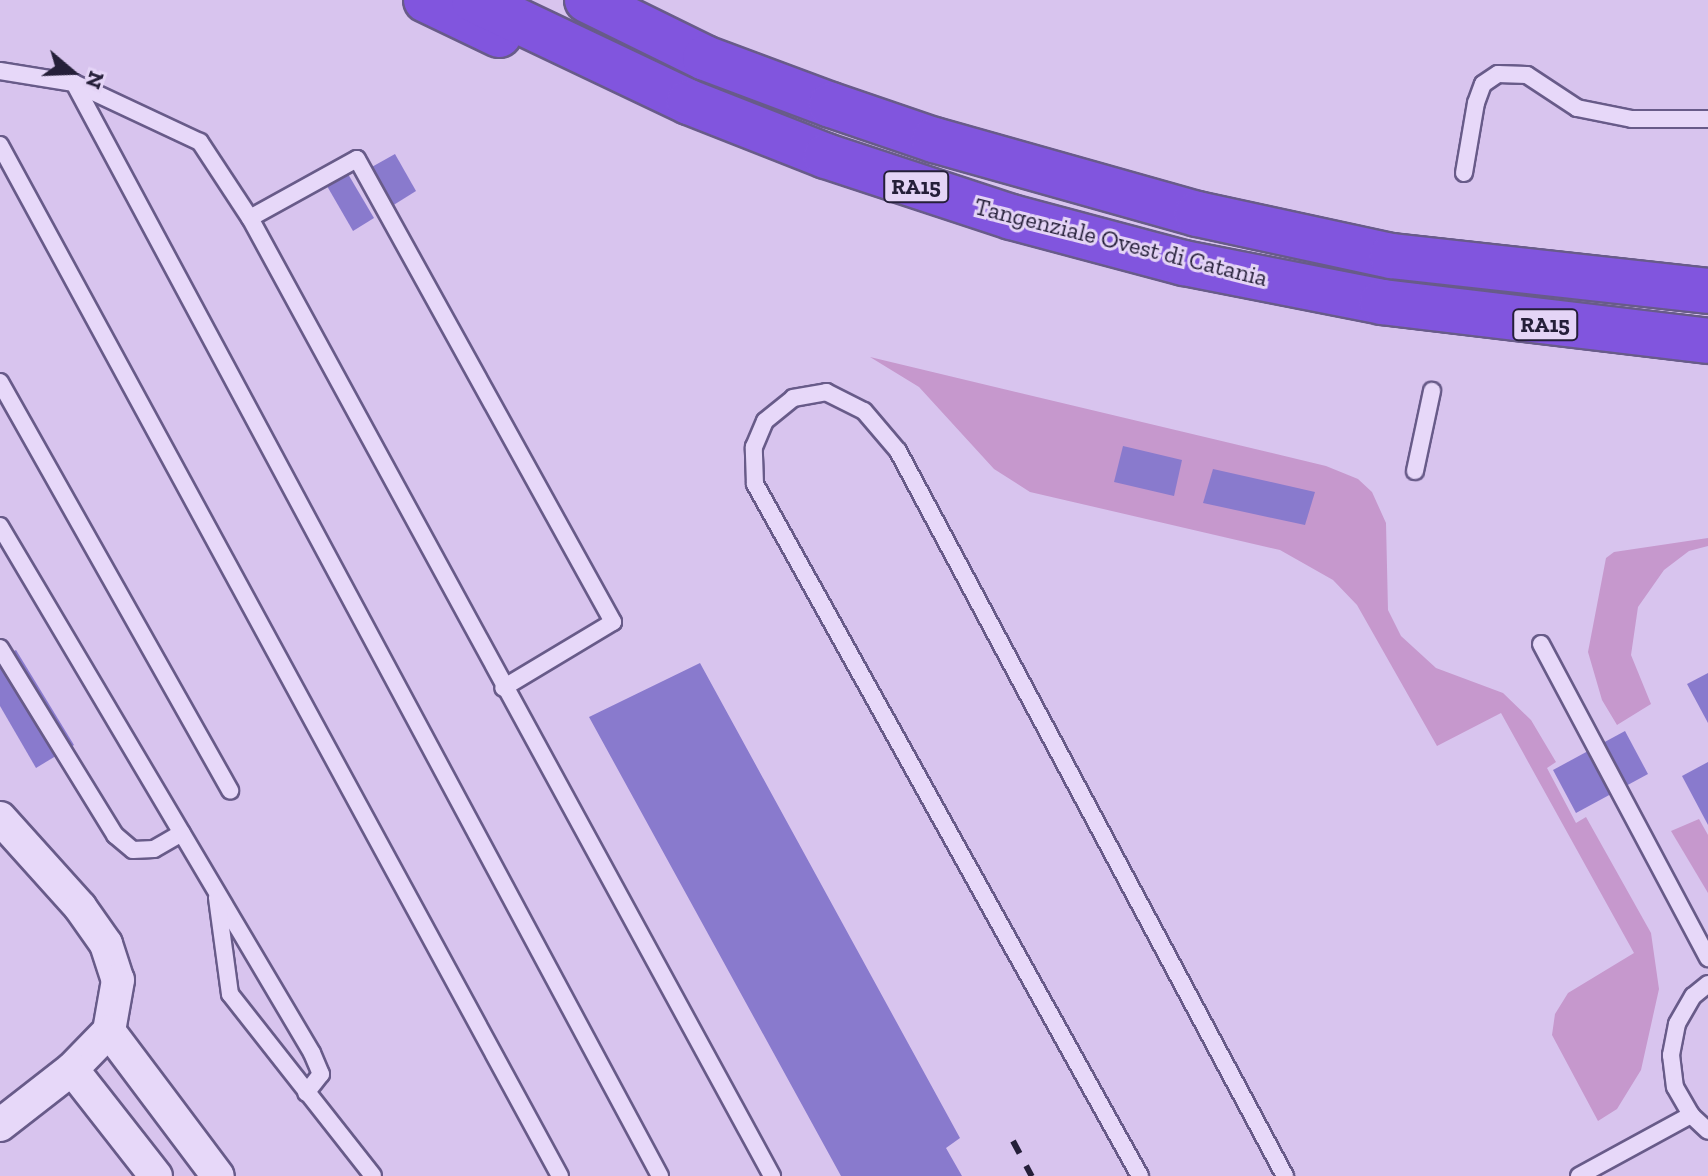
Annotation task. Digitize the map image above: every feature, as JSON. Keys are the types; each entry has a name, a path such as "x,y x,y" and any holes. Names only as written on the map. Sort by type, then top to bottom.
{"highway":[{"path":"426,0 707,130 826,156"},
{"name":"Tangenziale Ovest di Catania","path":"474,0 689,102 826,156 1011,217 1184,263 1382,302 1708,341"},
{"name":"Tangenziale Ovest di Catania","path":"587,0 705,58 831,105 989,157 1197,214 1392,256 1708,291"}],"street":[{"path":"0,818 106,944 118,980 109,1031 72,1069 0,1125"},
{"path":"109,1031 218,1176"},
{"path":"72,1069 156,1176"}],"lane":[{"path":"0,71 74,83 200,142 250,218 503,688 772,1176"},
{"path":"1464,173 1476,103 1483,84 1498,74 1527,75 1577,108 1605,114 1689,123 1708,119"},
{"path":"74,83 660,1176"},
{"path":"0,145 560,1176"},
{"path":"250,218 357,159 613,622 503,688"},
{"path":"0,382 230,791"},
{"path":"1415,471 1432,391"},
{"path":"1140,1176 755,484 754,447 765,421 793,398 826,392 864,411 898,451 1285,1176"},
{"path":"0,526 312,1053 321,1074 306,1093"},
{"path":"1541,644 1708,958"},
{"path":"0,648 115,835 133,850 154,849 182,833"},
{"path":"216,889 230,994 373,1176"},
{"path":"1708,984 1693,996 1677,1024 1671,1055 1675,1087 1691,1115 1708,1131"},
{"path":"1579,1176 1691,1115"}],"shaded area":[{"path":"870,357 1326,466 1358,479 1372,492 1386,523 1388,610 1401,636 1436,668 1503,693 1531,720 1556,762 1547,768 1576,823 1586,817 1651,933 1659,989 1641,1070 1617,1109 1598,1121 1552,1035 1555,1014 1568,993 1634,953 1501,713 1437,746 1357,605 1333,580 1280,550 1030,492 994,469 919,387"},
{"path":"1708,538 1708,546 1689,551 1664,570 1638,607 1631,655 1651,704 1617,725 1602,700 1588,652 1606,558 1614,552"},
{"path":"1699,819 1708,835 1708,893 1671,831"}],"building":[{"path":"395,154 416,191 392,206 370,168"},
{"path":"348,174 374,218 353,231 327,186"},
{"path":"1123,446 1182,460 1174,496 1114,482"},
{"path":"1213,469 1315,492 1305,525 1203,503"},
{"path":"16,650 74,745 36,768 0,706 0,658"},
{"path":"700,663 960,1138 946,1148 962,1176 841,1176 589,717"},
{"path":"1708,673 1708,723 1687,684"},
{"path":"1625,731 1648,774 1576,813 1553,770"},
{"path":"1708,762 1708,825 1682,776"}],"railway":[{"path":"1013,1141 1032,1176"}]}
